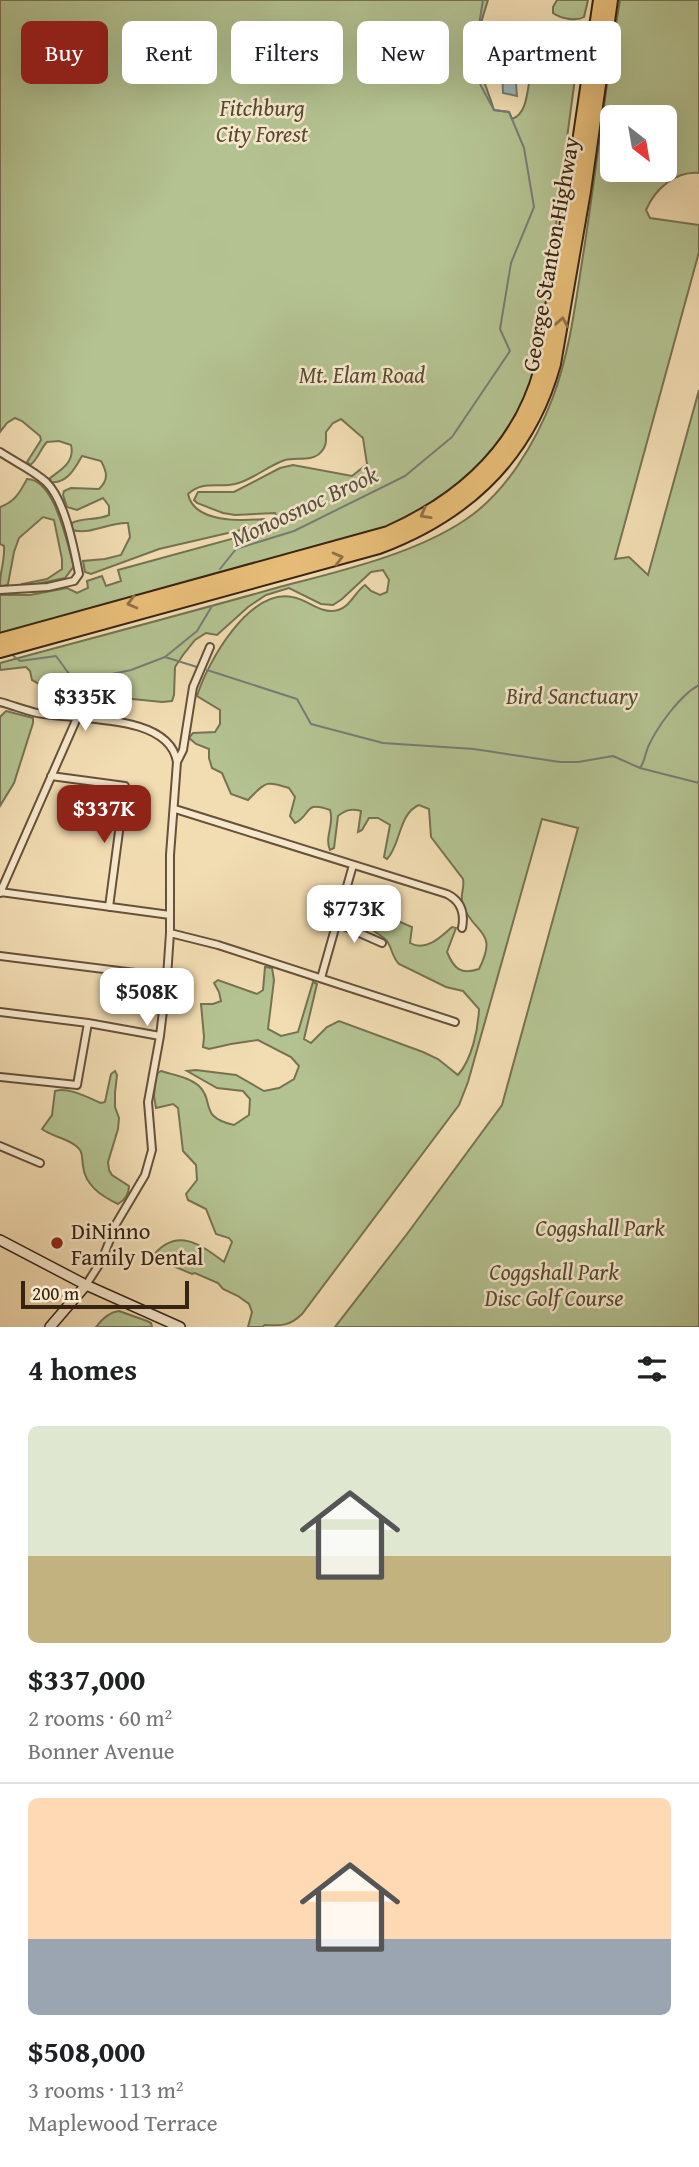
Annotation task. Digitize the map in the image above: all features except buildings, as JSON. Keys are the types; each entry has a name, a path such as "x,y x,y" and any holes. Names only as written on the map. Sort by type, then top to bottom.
{"highway":[{"name":"George Stanton Highway","path":"0,640 388,533 446,502 482,471 504,445 520,419 534,391 543,363 600,0"},
{"name":"George Stanton Highway","path":"0,651 379,547 419,530 451,512 498,469 535,417 554,364 584,191 611,0"}],"main road":[{"path":"1,1244 180,1327"},
{"path":"50,1327 86,1285"}],"street":[{"path":"0,452 41,478 53,491 63,514 79,574 74,581 48,587 0,590"},
{"path":"177,762 183,750 193,687 210,647"},
{"path":"0,702 36,713 125,723 146,728 167,742 175,752 177,762 170,855 167,977 148,1102 152,1150 145,1175 116,1224 102,1260 86,1285"},
{"path":"77,718 0,893 170,915"},
{"path":"51,776 125,786 109,907"},
{"path":"175,809 453,897 462,909 462,928"},
{"path":"321,978 353,865"},
{"path":"337,923 382,943"},
{"path":"170,933 218,945 455,1022"},
{"path":"0,956 167,977"},
{"path":"0,1012 88,1023 160,1036"},
{"path":"0,1077 77,1085 88,1023"},
{"path":"0,1146 40,1163"}],"green space":[{"path":"0,0 488,0 481,21 463,21 463,84 485,84 494,110 509,112 512,119 523,109 529,84 574,84 550,285 538,357 530,386 514,419 490,454 437,502 410,518 361,537 0,634 0,595 30,595 67,588 77,593 88,588 87,581 102,576 106,586 121,581 118,570 264,530 279,522 275,513 223,513 197,503 194,500 198,492 234,492 280,468 293,465 352,476 367,464 363,438 341,419 333,423 326,432 325,445 318,455 285,460 242,482 199,487 188,494 199,510 209,515 232,520 264,519 267,524 159,549 91,574 85,572 83,561 121,555 130,537 128,523 87,531 72,530 72,523 76,521 109,515 109,506 103,498 77,510 67,507 63,495 64,491 71,488 99,489 106,475 101,461 82,456 66,478 51,482 50,478 69,461 71,445 59,441 47,442 30,465 27,462 41,440 40,436 15,418 0,432"},
{"path":"557,0 588,0 584,17 568,19 553,13"},
{"path":"620,0 699,0 699,173 677,177 677,105 605,105 608,84 621,84 621,21 617,21"},
{"path":"600,138 600,182 668,182 650,202 646,210 650,218 699,225 699,252 615,559 629,557 648,575 699,390 699,1327 335,1327 502,1105 578,828 542,819 468,1082 459,1105 302,1314 285,1324 248,1327 252,1312 249,1304 223,1289 218,1283 152,1257 170,1242 179,1240 197,1244 224,1262 232,1242 229,1238 216,1234 206,1209 188,1200 186,1194 197,1180 196,1165 183,1151 178,1108 173,1104 156,1108 156,1074 161,1071 195,1083 204,1092 211,1113 223,1122 234,1125 249,1115 250,1099 243,1091 217,1088 187,1071 236,1075 264,1091 279,1088 294,1079 299,1066 291,1057 258,1040 209,1049 203,1047 201,1004 221,1001 214,983 218,980 257,994 263,990 265,967 272,968 274,980 268,1029 281,1036 298,1032 313,982 317,984 304,1039 311,1043 327,1027 339,1021 423,1052 438,1059 458,1075 471,1053 476,1035 479,1009 463,991 446,987 399,964 387,941 368,924 376,904 381,901 383,912 412,927 410,943 427,945 452,927 456,928 447,952 450,958 455,966 463,971 479,969 485,956 486,939 463,906 463,879 431,837 429,809 419,805 412,809 403,822 392,853 387,859 384,857 390,825 378,818 369,818 358,832 361,811 357,810 349,810 338,816 334,848 330,850 330,810 312,808 295,823 290,816 295,797 289,788 266,784 248,800 231,794 222,773 212,768 209,749 189,738 193,733 215,732 220,724 220,710 197,696 202,681 232,630 261,604 276,598 292,597 320,609 338,610 346,606 365,585 380,595 387,592 389,580 383,570 371,572 333,605 321,604 289,588 266,595 217,635 206,633 195,640 175,667 172,701 83,694 75,701 72,711 43,705 43,686 32,680 26,667 0,670 0,663 374,561 422,543 480,509 518,465 538,431 553,397 571,330"},
{"path":"27,479 37,482 52,501 74,566 65,578 23,587 22,584 47,579 62,569 54,520 43,517 19,538 8,584 3,587 0,585 4,546 0,544 0,507 13,499"},
{"path":"6,711 33,718 33,723 14,783 0,806 0,717"},
{"path":"115,1071 115,1107 119,1118 108,1162 112,1175 129,1186 123,1201 118,1204 90,1184 84,1173 81,1152 76,1146 42,1129 52,1115 55,1091 72,1091 101,1103 105,1102 111,1074"},
{"path":"119,1311 147,1321 152,1327 96,1327 106,1316"}],"shaded area":[{"path":"503,84 516,84 517,96 503,93"}],"waterway":[{"name":"Monoosnoc Brook","path":"220,569 236,549 294,531 405,476 452,437 510,351 500,329 511,263 534,207 524,148 509,112 494,110 481,86 473,62 483,0"},
{"name":"Monoosnoc Brook","path":"11,654 20,661 56,656 75,682 131,670 165,657 197,631 212,606"},
{"path":"165,657 197,667"},
{"path":"207,670 297,699 311,724 383,743 474,749 560,762 613,756 640,768 699,783"},
{"path":"640,768 663,721 684,696 699,685"}],"place":[{"name":"DiNinno Family Dental","path":"57,1243"}],"park label":[{"name":"Fitchburg City Forest","path":"262,120"},
{"name":"Mt. Elam Road","path":"362,374"},
{"name":"Bird Sanctuary","path":"572,695"},
{"name":"Coggshall Park","path":"600,1227"},
{"name":"Coggshall Park Disc Golf Course","path":"554,1284"}]}
